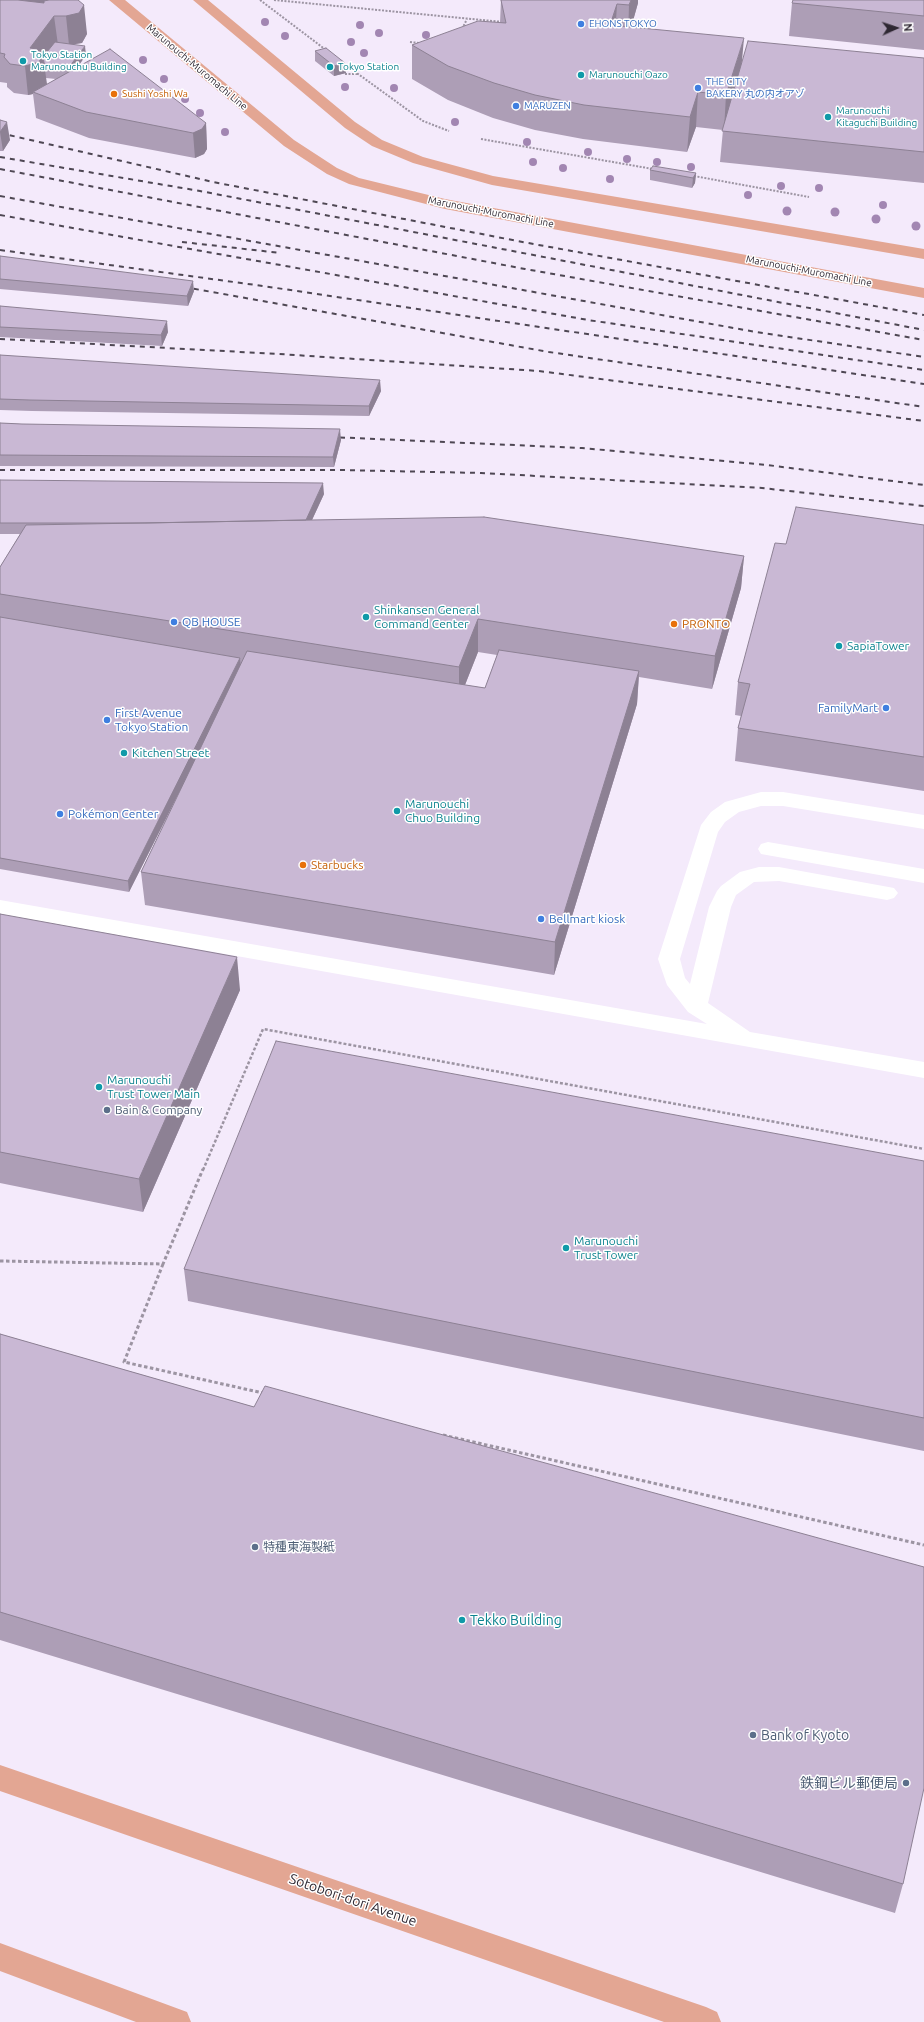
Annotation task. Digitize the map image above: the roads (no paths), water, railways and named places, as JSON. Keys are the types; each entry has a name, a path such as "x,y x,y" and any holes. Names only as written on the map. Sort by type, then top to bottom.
{"main road":[{"name":"Marunouchi-Muromachi Line","path":"116,0 289,143 332,171 354,181 446,204 924,293"},
{"path":"200,0 350,125 377,143 418,160 492,180 924,254"},
{"name":"Sotobori-dori Avenue","path":"0,1778 706,2022"},
{"path":"0,1957 176,2022"}],"lane":[{"path":"744,1039 696,1006 675,980 669,958 708,830 718,817 732,807 741,803 772,798 924,822"},
{"path":"768,849 924,876"},
{"path":"696,1006 720,907 728,891 747,877 759,874 780,874 887,893"},
{"path":"0,907 924,1070"},
{"path":"890,1064 924,1061"}],"railway":[{"path":"0,133 213,182 528,243 924,315"},
{"path":"0,157 200,191 924,330"},
{"path":"0,169 525,269 924,340"},
{"path":"0,196 756,332 924,357"},
{"path":"0,215 588,320 924,370"},
{"path":"182,242 281,253"},
{"path":"0,250 263,286 924,384"},
{"path":"184,287 549,352 924,407"},
{"path":"0,339 279,354 539,371 924,421"},
{"path":"330,437 582,448 767,465 924,485"},
{"path":"0,470 340,470 481,473 762,488 924,506"}],"place":[{"name":"EHONS TOKYO","path":"581,24"},
{"name":"Tokyo Station Marunouchu Building","path":"23,61"},
{"name":"Tokyo Station","path":"330,67"},
{"name":"Marunouchi Oazo","path":"581,75"},
{"name":"THE CITY BAKERY 丸の内オアゾ","path":"698,88"},
{"name":"Sushi Yoshi Wa","path":"114,94"},
{"name":"MARUZEN","path":"516,106"},
{"name":"Marunouchi Kitaguchi Building","path":"828,117"},
{"name":"Shinkansen General Command Center","path":"366,617"},
{"name":"QB HOUSE","path":"174,622"},
{"name":"PRONTO","path":"674,624"},
{"name":"SapiaTower","path":"839,646"},
{"name":"FamilyMart","path":"886,708"},
{"name":"First Avenue Tokyo Station","path":"107,720"},
{"name":"Kitchen Street","path":"124,753"},
{"name":"Marunouchi Chuo Building","path":"397,811"},
{"name":"Pokémon Center","path":"60,814"},
{"name":"Starbucks","path":"303,865"},
{"name":"Bellmart kiosk","path":"541,919"},
{"name":"Marunouchi Trust Tower Main","path":"99,1087"},
{"name":"Bain & Company","path":"107,1110"},
{"name":"Marunouchi Trust Tower","path":"566,1248"},
{"name":"特種東海製紙","path":"255,1547"},
{"name":"Tekko Building","path":"462,1620"},
{"name":"Bank of Kyoto","path":"753,1735"},
{"name":"鉄鋼ビル郵便局","path":"906,1783"}]}
